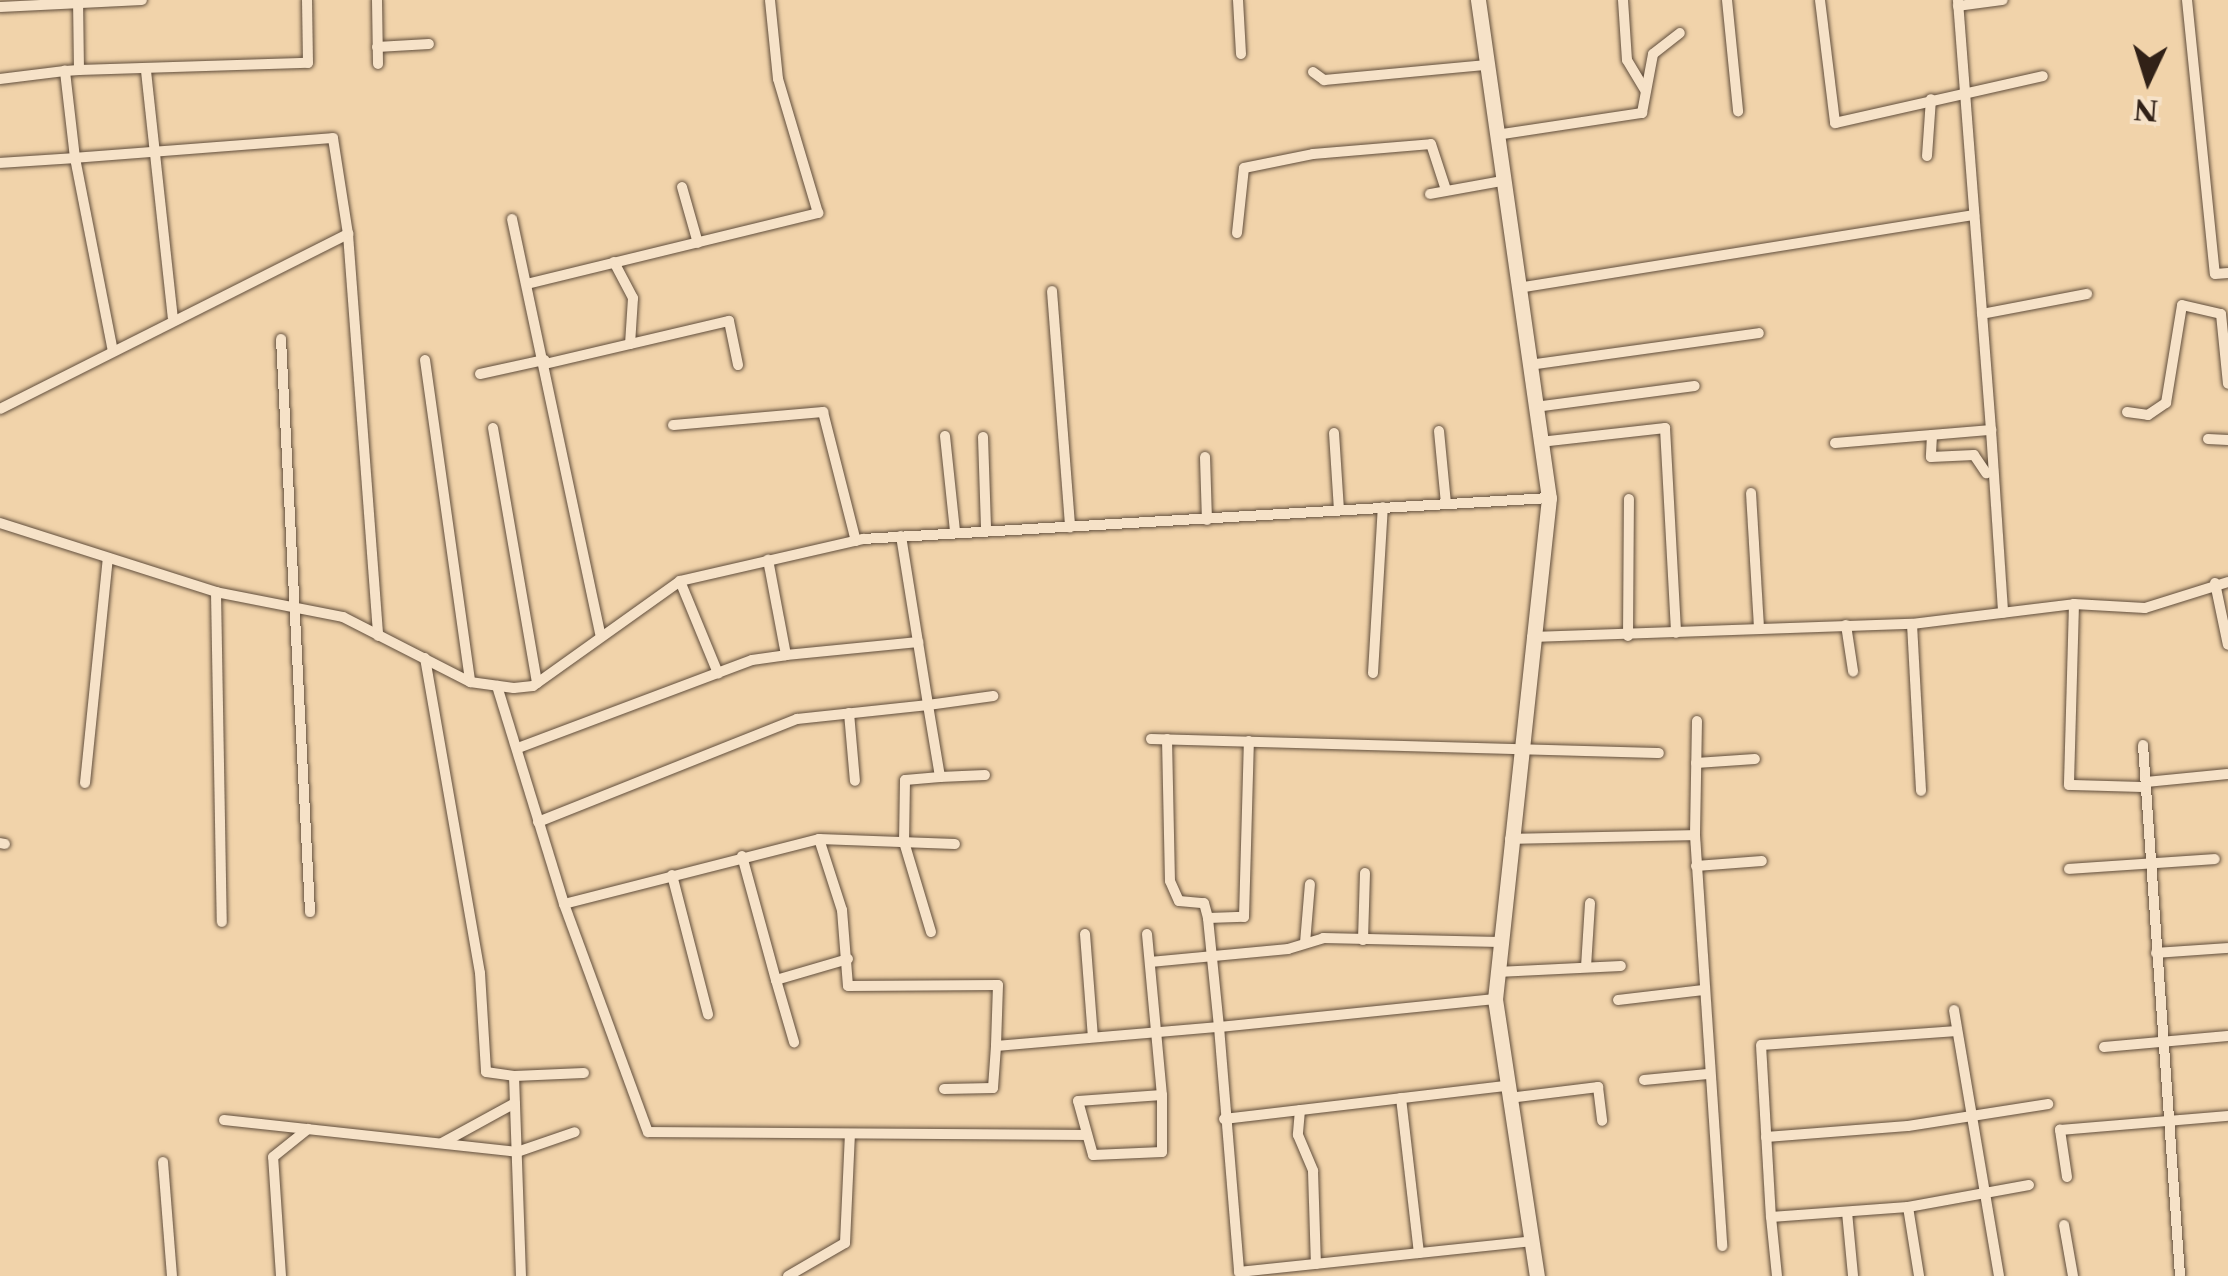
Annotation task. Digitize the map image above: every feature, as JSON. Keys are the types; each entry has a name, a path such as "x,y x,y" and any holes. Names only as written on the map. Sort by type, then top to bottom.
{"street":[{"path":"0,7 142,0"},
{"path":"0,79 80,70 146,71 308,62 307,0"},
{"path":"377,0 378,64"},
{"path":"527,284 818,214 778,79 770,0"},
{"path":"1238,0 1241,54"},
{"path":"1478,0 1548,498 1508,840 1495,999 1537,1276"},
{"path":"1623,0 1628,60 1646,91"},
{"path":"1727,0 1738,111"},
{"path":"1820,0 1835,122 1965,90 2042,76"},
{"path":"2003,0 1958,3 2003,612"},
{"path":"2187,0 2215,274 2228,273"},
{"path":"78,1 80,70"},
{"path":"1496,135 1642,113 1653,54 1680,32"},
{"path":"377,46 429,44"},
{"path":"1314,72 1324,80 1487,65"},
{"path":"65,71 75,158 113,351"},
{"path":"146,71 173,318"},
{"path":"1927,156 1930,99"},
{"path":"0,163 333,138 348,234 378,636"},
{"path":"1237,233 1244,168 1313,154 1432,144 1446,190"},
{"path":"1430,194 1502,181"},
{"path":"682,186 698,242"},
{"path":"1518,288 1974,215"},
{"path":"512,220 600,634"},
{"path":"0,408 173,318 348,234"},
{"path":"614,262 634,298 630,344"},
{"path":"1052,291 1070,528"},
{"path":"1982,314 2087,294"},
{"path":"2127,412 2148,415 2166,403 2182,306 2221,314 2228,384"},
{"path":"480,374 729,322 738,365"},
{"path":"1529,365 1759,334"},
{"path":"281,339 310,912"},
{"path":"425,360 470,682"},
{"path":"1535,406 1695,386"},
{"path":"673,425 823,412 856,541"},
{"path":"493,428 537,683"},
{"path":"1540,442 1666,428 1676,633"},
{"path":"1835,442 1991,430"},
{"path":"1439,432 1446,504"},
{"path":"1334,433 1339,510"},
{"path":"1932,435 1932,456 1974,456 1986,473"},
{"path":"944,436 956,531"},
{"path":"982,437 986,528"},
{"path":"2208,439 2228,440"},
{"path":"1205,457 1207,520"},
{"path":"1750,492 1760,627"},
{"path":"0,524 216,592 297,603 378,636 470,682 497,686 537,683 600,634 680,581 856,541 986,528 1070,528 1548,498"},
{"path":"1628,636 1629,499"},
{"path":"1373,673 1383,507"},
{"path":"901,536 940,776"},
{"path":"85,783 108,558"},
{"path":"768,560 786,655"},
{"path":"680,581 718,672"},
{"path":"1531,637 1912,624 2074,604 2145,608 2228,582"},
{"path":"2215,583 2228,645"},
{"path":"216,592 222,922"},
{"path":"2074,604 2070,785 2146,784 2228,774"},
{"path":"1912,624 1922,791"},
{"path":"1846,625 1854,671"},
{"path":"518,748 718,672 786,655 918,642"},
{"path":"425,658 480,972 486,1072 514,1076 584,1073"},
{"path":"497,686 564,904 648,1132 1085,1135"},
{"path":"538,822 797,719 992,696"},
{"path":"849,713 856,781"},
{"path":"1697,721 1694,835 1722,1246"},
{"path":"1151,739 1520,746 1659,753"},
{"path":"1168,739 1170,880 1179,901 1204,902 1208,918 1239,1272 1532,1241"},
{"path":"1208,918 1244,917 1249,741"},
{"path":"2143,745 2180,1276"},
{"path":"1696,763 1755,759"},
{"path":"931,932 904,842 905,780 986,775"},
{"path":"1508,840 1694,835"},
{"path":"564,904 742,856 819,840 955,844"},
{"path":"819,840 842,910 848,986 998,985 994,1088 944,1090"},
{"path":"742,856 794,1042"},
{"path":"2069,869 2215,859"},
{"path":"1696,866 1762,862"},
{"path":"1363,940 1364,872"},
{"path":"672,875 708,1014"},
{"path":"1304,942 1310,884"},
{"path":"1586,967 1590,904"},
{"path":"1085,934 1094,1038"},
{"path":"1147,934 1162,1094 1162,1152 1094,1155 1078,1101 1162,1094"},
{"path":"1150,962 1211,958 1304,942 1500,942"},
{"path":"2156,953 2228,948"},
{"path":"776,980 848,959"},
{"path":"1497,972 1621,966"},
{"path":"1618,1000 1703,990"},
{"path":"996,1046 1495,999"},
{"path":"1954,1010 1999,1276"},
{"path":"1777,1276 1761,1044 1958,1031"},
{"path":"2104,1046 2228,1036"},
{"path":"1644,1080 1708,1074"},
{"path":"514,1076 521,1276"},
{"path":"1224,1119 1401,1098 1598,1087 1602,1121"},
{"path":"1401,1098 1419,1253"},
{"path":"441,1144 516,1103"},
{"path":"1766,1138 1971,1117 2048,1104"},
{"path":"1300,1110 1298,1136 1314,1171 1316,1264"},
{"path":"2067,1177 2060,1130 2228,1116"},
{"path":"224,1120 517,1152 575,1132"},
{"path":"281,1276 273,1157 308,1129"},
{"path":"788,1276 845,1243 850,1134"},
{"path":"163,1162 172,1276"},
{"path":"1771,1217 1908,1207 2029,1185"},
{"path":"1908,1207 1919,1276"},
{"path":"1848,1212 1853,1276"},
{"path":"2064,1225 2073,1276"}]}
